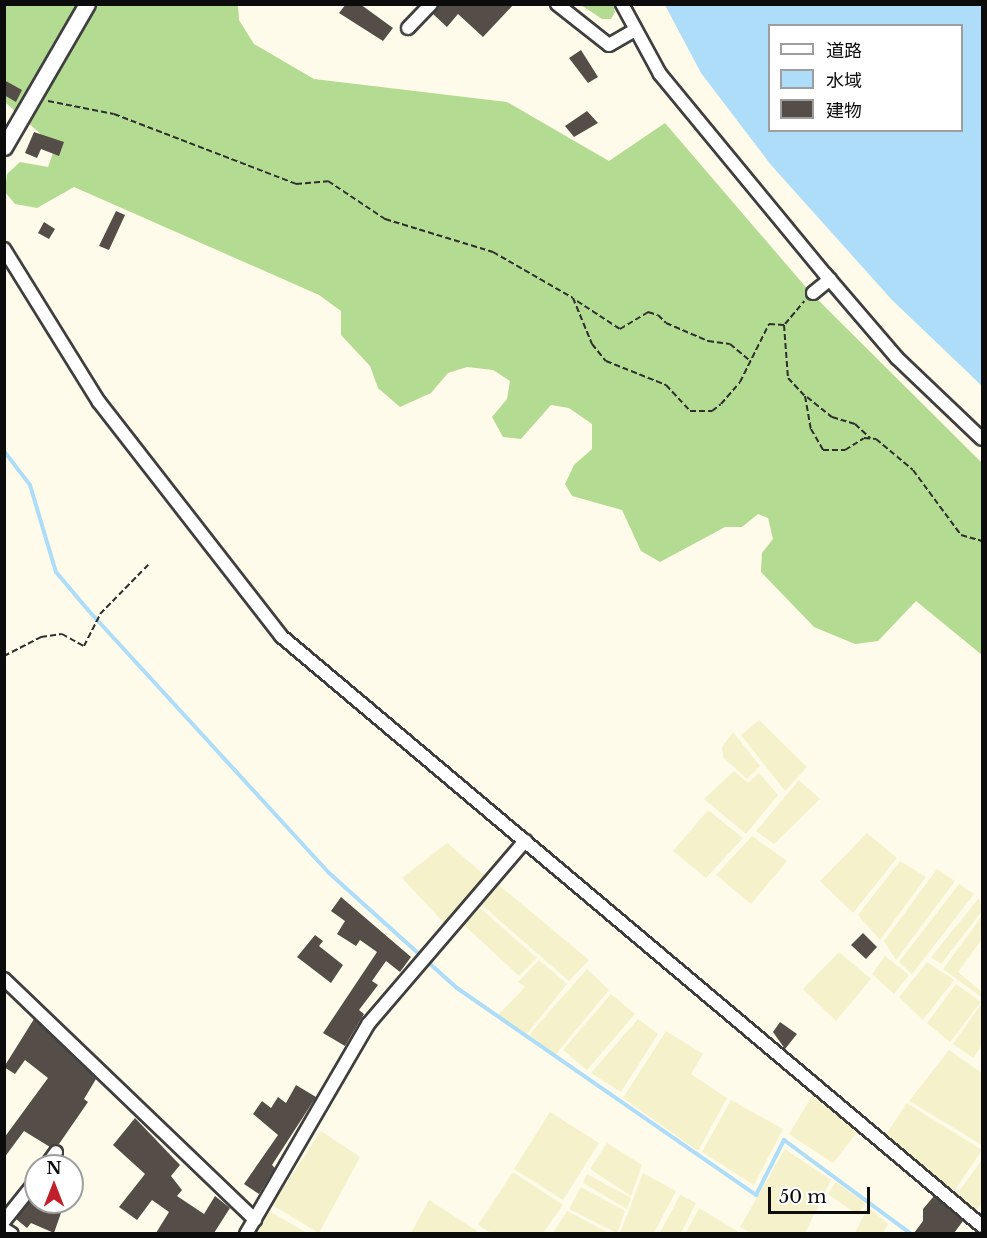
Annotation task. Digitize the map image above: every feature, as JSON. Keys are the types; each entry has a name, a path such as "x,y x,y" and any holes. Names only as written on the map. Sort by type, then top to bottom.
{"street":[{"path":"4,147 87,4"},
{"path":"408,28 431,4"},
{"path":"557,4 609,45 634,30"},
{"path":"622,4 634,30 660,74 897,358 982,439"},
{"path":"4,249 99,402 281,636 982,1226"},
{"path":"813,293 830,279"},
{"path":"246,1233 369,1023 525,841"},
{"path":"4,979 255,1220"},
{"path":"7,1230 24,1201"}],"path":[{"path":"34,98 114,114 296,184 328,181 385,219 473,243 573,298 620,329 648,312 708,341 730,344 749,360"},
{"path":"813,293 784,325 788,378 805,396 832,417 855,424 913,470 961,535 982,541"},
{"path":"573,298 592,344 606,361 666,386 690,411 712,411 721,405 740,382 769,324 784,325"},
{"path":"805,396 811,429 823,450 845,450 870,438"},
{"path":"4,656 41,637 62,634 84,646 100,614 148,565"}],"shaded area":[{"path":"759,720 807,767 785,791 741,735"},
{"path":"733,732 760,766 747,779 723,757 722,747"},
{"path":"734,771 748,783 759,773 778,795 746,834 704,799"},
{"path":"799,780 820,799 774,844 756,831"},
{"path":"708,810 743,838 706,878 673,851"},
{"path":"867,833 897,858 853,913 820,881"},
{"path":"752,836 787,861 751,904 716,875"},
{"path":"447,843 487,877 445,924 402,878"},
{"path":"900,861 926,877 880,940 858,915"},
{"path":"937,869 955,881 896,960 884,941"},
{"path":"959,884 974,894 912,974 899,962"},
{"path":"499,885 589,960 569,981 481,904"},
{"path":"979,898 982,911 941,964 931,957"},
{"path":"480,908 537,958 519,976 464,925"},
{"path":"982,916 982,939 958,972 982,992 981,997 943,969"},
{"path":"839,952 871,979 836,1021 803,989"},
{"path":"885,956 909,975 894,994 872,974"},
{"path":"539,960 567,984 526,1035 498,1015 525,987 518,982"},
{"path":"927,962 954,980 923,1020 899,997"},
{"path":"587,969 609,990 555,1055 529,1035"},
{"path":"956,984 981,1002 950,1042 927,1023"},
{"path":"611,994 635,1014 587,1070 563,1050"},
{"path":"982,1003 982,1045 973,1058 953,1044"},
{"path":"638,1019 658,1034 621,1092 591,1073"},
{"path":"666,1031 703,1054 691,1074 727,1098 698,1151 623,1098"},
{"path":"949,1050 982,1073 982,1145 909,1101"},
{"path":"812,1096 858,1131 833,1163 789,1134"},
{"path":"731,1100 783,1129 754,1185 702,1152"},
{"path":"907,1103 982,1150 953,1193 886,1134"},
{"path":"550,1112 599,1143 563,1200 514,1169"},
{"path":"321,1131 360,1157 319,1233 272,1205"},
{"path":"607,1143 642,1165 631,1196 590,1169"},
{"path":"785,1149 831,1180 805,1233 751,1233 740,1227"},
{"path":"982,1160 982,1202 976,1211 956,1195"},
{"path":"513,1172 563,1205 543,1233 491,1233 478,1225"},
{"path":"643,1173 676,1191 654,1233 620,1233"},
{"path":"587,1174 631,1198 627,1209 583,1183"},
{"path":"836,1182 865,1203 858,1215 828,1194"},
{"path":"581,1187 625,1211 617,1233 569,1209"},
{"path":"680,1195 696,1203 681,1233 660,1233"},
{"path":"429,1200 477,1231 475,1233 411,1233"},
{"path":"868,1207 888,1224 883,1233 855,1233"},
{"path":"699,1208 740,1233 686,1233"},
{"path":"269,1211 307,1233 254,1233"},
{"path":"567,1211 609,1233 553,1233"}],"green space":[{"path":"4,5 238,5 239,20 254,44 314,79 507,102 609,161 665,123 810,292 982,463 982,655 916,601 878,641 855,644 814,627 761,572 762,553 773,539 768,518 758,514 742,527 725,527 660,562 641,551 622,510 572,496 565,484 574,465 592,449 592,424 569,408 551,405 521,439 503,437 492,417 507,399 510,381 493,370 467,367 448,373 431,393 400,407 378,388 370,366 341,335 341,311 319,295 74,187 37,208 15,204 5,192 7,174 20,162 48,167 55,147 5,102"},
{"path":"581,5 614,5 615,12 611,19 602,19"}],"water":[{"path":"665,5 982,5 982,386 892,300 771,165 701,73"}],"building":[{"path":"346,4 360,4 393,28 383,41 339,13"},
{"path":"439,4 514,4 483,37 458,14 447,27 433,14"},
{"path":"581,50 598,77 588,83 569,58"},
{"path":"4,80 22,90 16,102 4,95"},
{"path":"587,111 598,123 574,137 565,126"},
{"path":"34,132 64,142 59,156 41,149 37,158 25,153"},
{"path":"116,211 125,215 109,250 99,246"},
{"path":"44,222 55,229 49,239 38,233"},
{"path":"341,897 411,957 400,972 386,961 372,981 378,985 359,1010 364,1014 345,1046 323,1033 377,952 360,940 356,946 337,934 345,921 331,911"},
{"path":"863,933 877,947 866,959 851,945"},
{"path":"315,935 323,941 319,946 343,965 331,983 297,957"},
{"path":"34,1019 96,1079 84,1099 88,1102 59,1144 50,1147 24,1131 4,1158 4,1138 48,1078 25,1060 15,1074 4,1067"},
{"path":"780,1022 797,1034 785,1049 773,1032"},
{"path":"296,1085 316,1097 272,1165 275,1168 259,1194 244,1184 278,1135 253,1114 262,1101 271,1108 278,1097 286,1103"},
{"path":"135,1118 180,1165 171,1176 182,1190 177,1196 204,1214 215,1196 230,1208 214,1233 156,1233 169,1212 152,1200 137,1220 119,1207 145,1174 113,1145"},
{"path":"934,1196 963,1221 954,1233 914,1233 923,1221 923,1209"},
{"path":"24,1209 24,1214 61,1214 54,1233 31,1223 27,1228 16,1219"}],"waterway":[{"path":"4,451 30,485 56,572 88,610 328,872 457,988 756,1195 784,1140 911,1234"}]}
